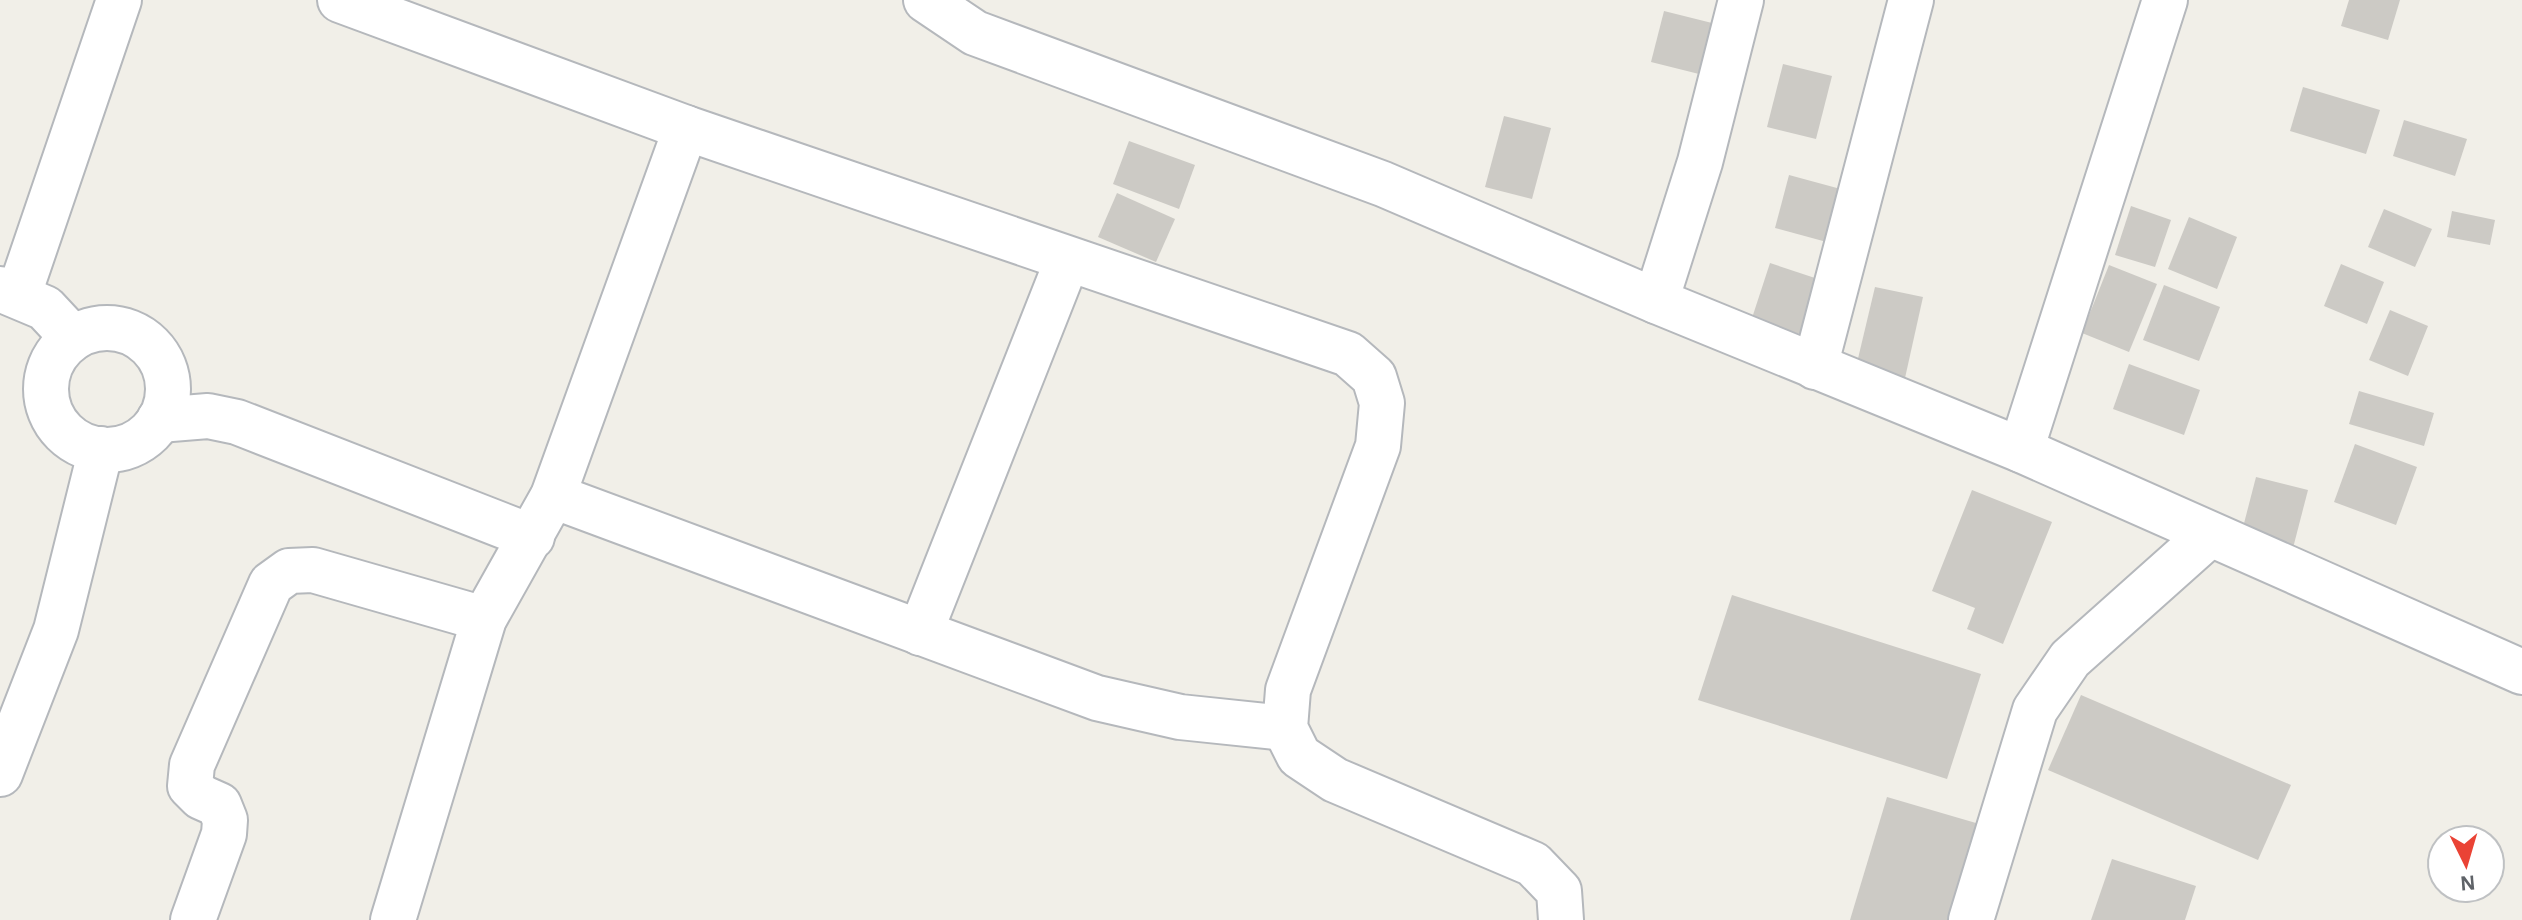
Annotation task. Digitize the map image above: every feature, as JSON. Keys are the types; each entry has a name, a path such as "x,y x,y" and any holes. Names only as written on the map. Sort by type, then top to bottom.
{"street":[{"path":"73,338 45,308 9,291 119,0"},
{"path":"340,0 686,128 1067,261 1348,354 1374,377 1382,403 1378,446 1288,690 1285,728 1299,756 1335,780 1533,864 1559,891 1561,920"},
{"path":"926,0 975,33 1383,184 1656,301 2021,450 2522,672"},
{"path":"1656,301 1700,162 1741,0"},
{"path":"1815,367 1911,0"},
{"path":"2021,450 2165,0"},
{"path":"393,920 484,619 553,496 686,128"},
{"path":"920,633 1067,261"},
{"path":"112,328 126,331 149,345 164,367 168,394 159,420 140,440 128,446 88,447 56,422 46,397 49,370 55,358 73,338 85,332 112,328"},
{"path":"159,420 208,416 237,422 532,537"},
{"path":"0,774 56,630 101,449"},
{"path":"553,496 1097,698 1180,717 1285,728"},
{"path":"1971,920 2035,710 2070,659 2209,535"},
{"path":"193,920 224,834 225,820 219,805 201,797 190,786 192,765 271,584 289,571 313,570 484,619"}],"building":[{"path":"2349,0 2400,0 2388,40 2341,26"},
{"path":"1664,11 1716,24 1703,75 1651,62"},
{"path":"1783,64 1832,76 1816,139 1767,127"},
{"path":"2303,87 2380,110 2366,154 2290,131"},
{"path":"1504,116 1551,128 1532,199 1485,187"},
{"path":"2404,120 2467,139 2455,176 2393,156"},
{"path":"1129,141 1195,165 1179,209 1113,184"},
{"path":"1789,175 1848,191 1834,244 1775,228"},
{"path":"1117,193 1175,219 1156,262 1098,237"},
{"path":"2131,206 2171,220 2155,267 2115,255"},
{"path":"2384,209 2432,229 2415,267 2368,247"},
{"path":"2452,211 2495,220 2490,245 2447,237"},
{"path":"2189,217 2237,237 2217,289 2168,269"},
{"path":"1770,263 1827,282 1809,337 1752,318"},
{"path":"2341,264 2384,282 2367,324 2324,306"},
{"path":"2109,265 2157,284 2129,352 2082,333"},
{"path":"2164,285 2220,307 2199,361 2143,340"},
{"path":"1875,287 1923,297 1905,378 1856,367"},
{"path":"2390,310 2428,326 2408,376 2369,360"},
{"path":"2129,364 2200,390 2184,435 2113,409"},
{"path":"2359,391 2434,413 2424,446 2349,424"},
{"path":"2355,444 2417,467 2396,525 2334,502"},
{"path":"2256,477 2308,490 2293,548 2241,535"},
{"path":"1972,490 2052,522 2003,644 1967,629 1975,608 1932,591"},
{"path":"1732,595 1981,674 1947,779 1698,700"},
{"path":"2081,695 2291,785 2258,860 2048,770"},
{"path":"1887,797 1993,828 1966,920 1850,920"},
{"path":"2112,859 2196,886 2185,920 2091,920"}]}
